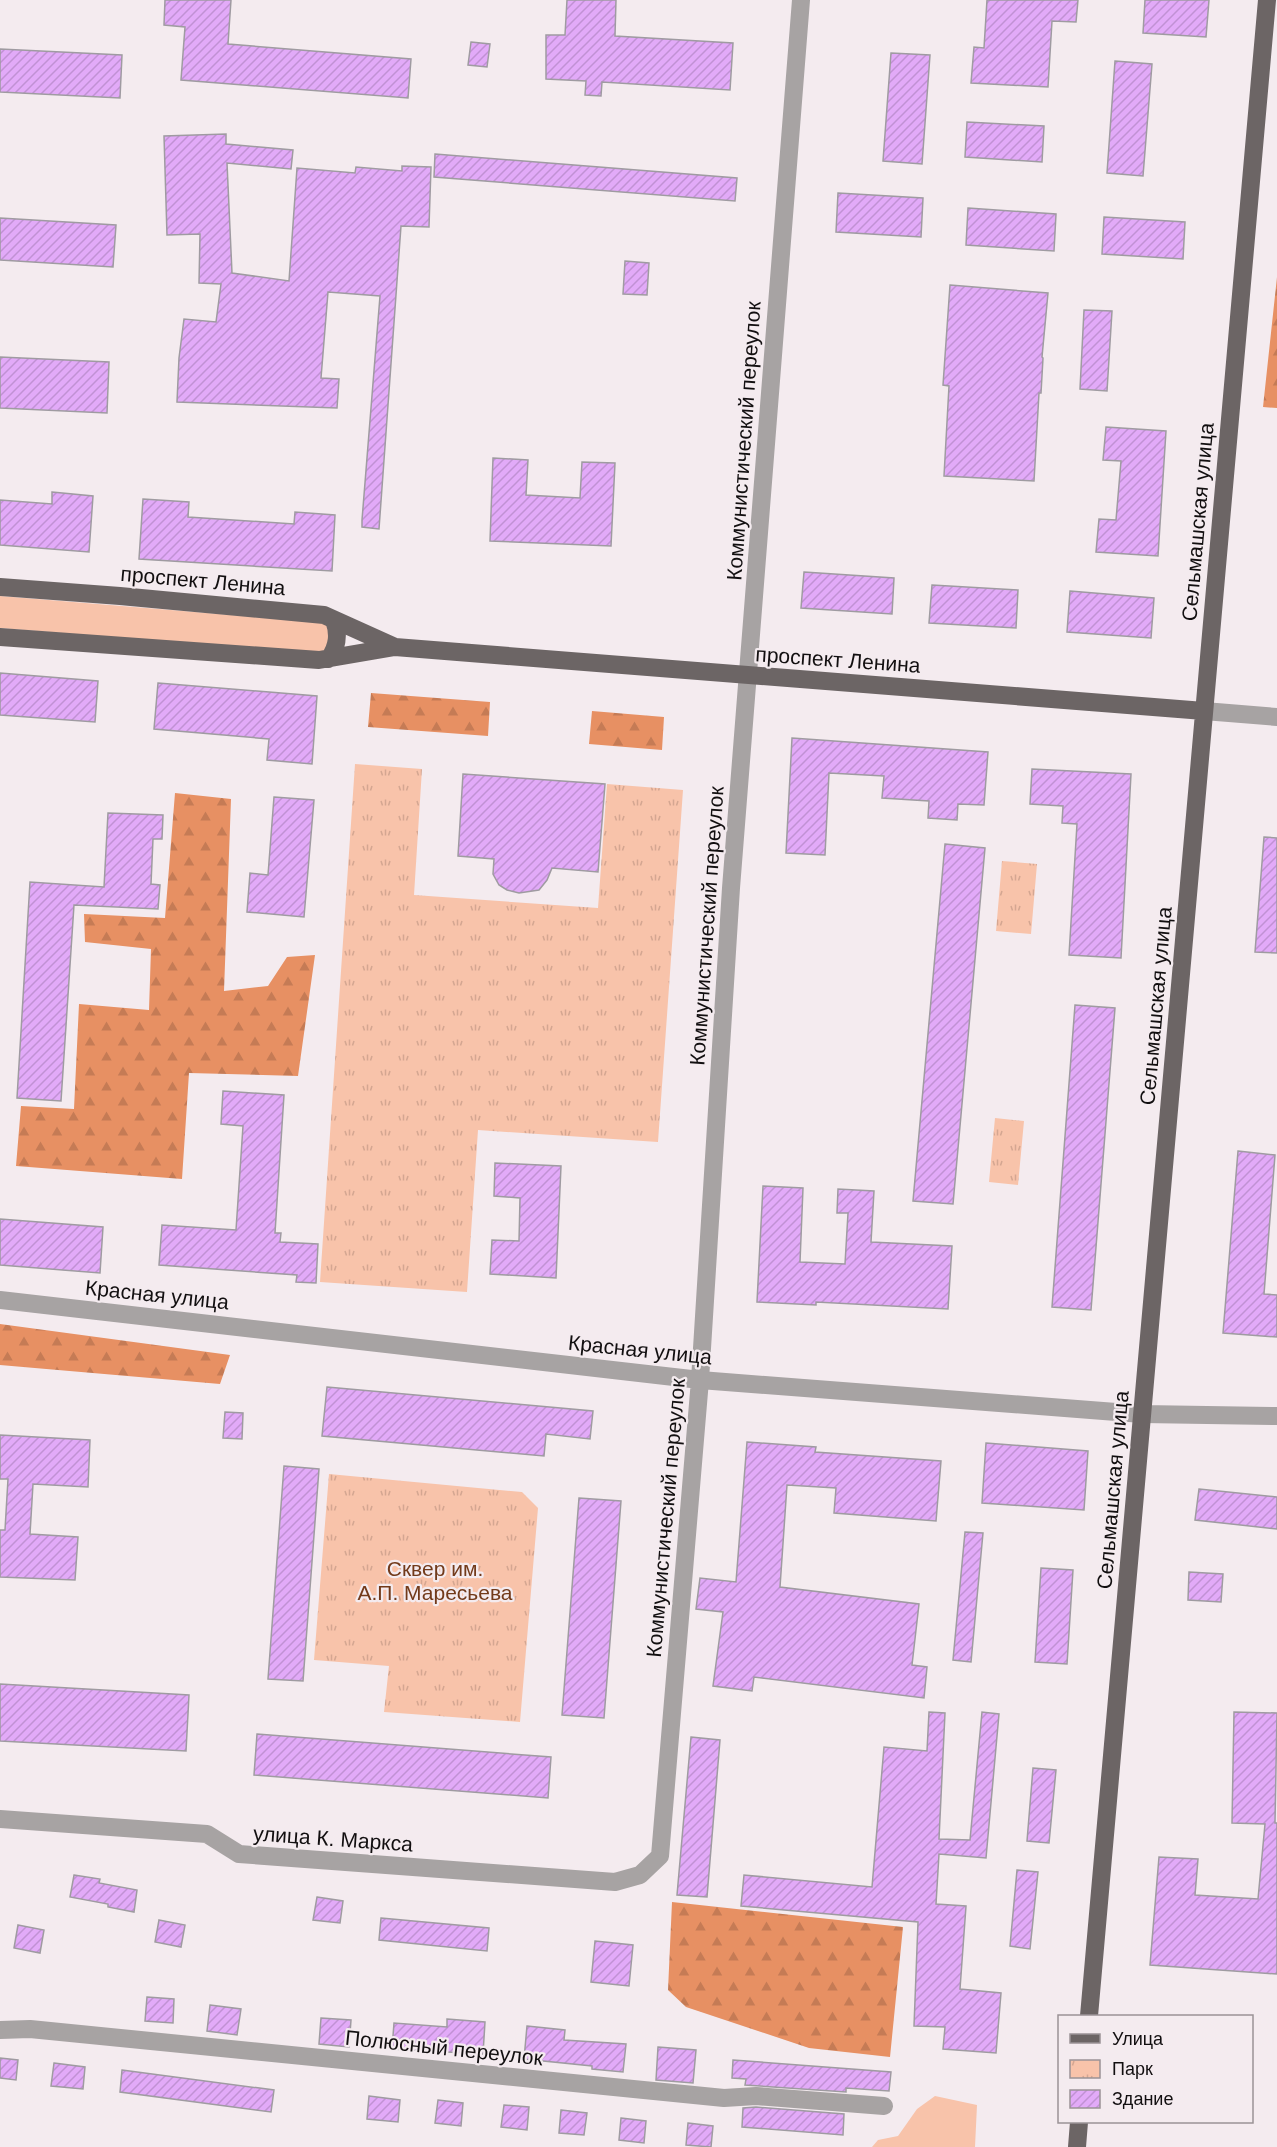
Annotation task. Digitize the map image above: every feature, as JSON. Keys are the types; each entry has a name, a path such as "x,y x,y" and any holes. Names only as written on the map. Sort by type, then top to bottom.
{"main road":[{"name":"Сельмашская улица","path":"1089,2015 1267,0"},
{"name":"проспект Ленина","path":"0,588 120,596 324,615 395,647"},
{"path":"329,659 338,634 334,620"},
{"name":"проспект Ленина","path":"0,637 319,660 395,647 1204,711"},
{"path":"1077,2147 1079,2123"}],"street":[{"name":"Коммунистический переулок","path":"660,1856 700,1380 731,888 801,0"},
{"name":"проспект Ленина","path":"1204,711 1277,717"},
{"name":"Красная улица","path":"0,1300 700,1380 1142,1414 1277,1416"},
{"name":"улица К. Маркса","path":"0,1819 207,1834 239,1854 615,1882 640,1875 660,1856"},
{"name":"Полюсный переулок","path":"0,2030 30,2029 723,2098 756,2096 884,2106"}],"green space":[{"path":"1277,277 1277,408 1263,407"},
{"path":"0,596 328,623 334,646 319,654 0,628"},
{"path":"371,693 490,702 488,736 368,727"},
{"path":"592,711 664,717 662,750 589,744"},
{"path":"355,764 422,769 414,895 598,908 607,784 683,790 658,1142 478,1130 467,1292 320,1282"},
{"path":"175,793 231,799 224,991 268,986 287,957 315,955 298,1076 189,1073 182,1179 16,1166 21,1106 74,1109 79,1004 149,1010 151,949 85,942 84,914 165,918"},
{"path":"1002,861 1037,864 1031,934 996,931"},
{"path":"995,1118 1024,1121 1018,1185 989,1182"},
{"path":"0,1324 230,1355 220,1384 0,1365"},
{"name":"Сквер им. А.П. Маресьева","path":"329,1474 522,1492 538,1508 520,1722 384,1712 389,1666 314,1660"},
{"path":"672,1902 903,1927 890,2057 809,2048 686,2007 668,1990"},
{"path":"935,2096 977,2105 975,2147 872,2147 878,2140 898,2136 917,2109"}],"building":[{"path":"165,0 231,0 228,44 411,59 408,98 181,80 185,27 164,25"},
{"path":"567,0 616,0 615,36 733,43 730,90 602,82 601,96 585,95 586,81 546,79 546,35 565,35"},
{"path":"987,0 1078,0 1076,22 1052,21 1048,87 971,83 974,47 984,48"},
{"path":"1145,0 1209,0 1206,37 1143,33"},
{"path":"471,42 490,44 487,67 468,65"},
{"path":"0,49 122,55 120,98 0,92"},
{"path":"891,53 930,55 922,164 883,161"},
{"path":"1115,61 1152,64 1143,176 1107,173"},
{"path":"967,122 1044,126 1042,162 965,157"},
{"path":"226,134 226,144 293,150 291,169 227,163 232,273 289,281 297,168 355,173 356,167 402,171 402,166 431,167 429,227 401,226 379,529 362,527 362,520 380,296 328,292 321,378 339,379 337,408 177,402 184,319 216,322 221,284 199,283 200,234 167,235 164,136"},
{"path":"435,154 737,178 735,201 434,177"},
{"path":"838,193 923,198 921,237 836,232"},
{"path":"968,208 1056,214 1054,251 966,245"},
{"path":"1104,217 1185,222 1183,259 1102,254"},
{"path":"0,218 116,225 113,267 0,260"},
{"path":"625,261 649,263 647,295 623,294"},
{"path":"950,285 1048,293 1034,481 944,476 949,386 943,385"},
{"path":"1084,310 1112,311 1107,391 1080,389"},
{"path":"0,357 109,362 107,413 0,408"},
{"path":"1106,427 1166,431 1158,556 1096,552 1099,519 1116,520 1121,461 1103,460"},
{"path":"493,458 528,460 526,495 580,498 582,462 615,463 611,546 490,541"},
{"path":"52,492 93,496 89,552 0,545 0,500 52,504"},
{"path":"143,499 189,502 188,517 294,524 295,512 335,515 332,571 139,559"},
{"path":"804,572 894,578 892,614 801,608"},
{"path":"932,585 1018,590 1016,628 929,623"},
{"path":"1070,591 1154,598 1151,638 1067,632"},
{"path":"0,673 98,681 95,722 0,715"},
{"path":"158,683 317,696 312,764 267,760 269,739 154,729"},
{"path":"792,738 988,752 984,805 958,804 957,820 928,818 929,801 882,798 884,776 829,773 825,855 786,853"},
{"path":"1032,769 1131,774 1121,958 1069,955 1077,824 1062,823 1063,806 1030,804"},
{"path":"463,774 605,784 598,872 552,868 547,880 539,890 519,893 499,885 493,874 494,859 458,856"},
{"path":"274,797 314,800 304,917 247,912 250,873 268,875"},
{"path":"108,813 163,815 162,839 153,839 151,884 160,885 158,909 74,905 61,1101 17,1098 30,882 104,887"},
{"path":"1264,837 1277,838 1277,953 1255,952"},
{"path":"945,844 985,848 953,1204 913,1201"},
{"path":"1075,1005 1115,1008 1091,1310 1052,1307"},
{"path":"223,1091 284,1095 275,1233 281,1233 280,1242 318,1244 316,1283 296,1282 297,1275 159,1265 162,1225 236,1230 243,1126 221,1124"},
{"path":"1238,1151 1275,1155 1264,1294 1277,1295 1277,1337 1223,1333"},
{"path":"495,1163 561,1166 556,1278 490,1274 492,1240 519,1241 520,1198 494,1196"},
{"path":"763,1186 803,1188 800,1262 845,1264 848,1213 837,1213 838,1189 874,1191 871,1242 952,1246 948,1309 816,1302 816,1305 757,1302"},
{"path":"0,1219 103,1227 100,1273 0,1265"},
{"path":"327,1387 593,1411 590,1439 546,1434 544,1456 322,1436"},
{"path":"225,1412 243,1413 242,1439 223,1438"},
{"path":"0,1435 90,1440 88,1487 33,1484 30,1534 78,1537 75,1580 0,1577 0,1530 5,1530 8,1479 0,1479"},
{"path":"747,1442 816,1447 815,1452 941,1461 936,1521 834,1513 836,1488 787,1485 780,1587 919,1604 912,1665 927,1667 924,1698 754,1677 752,1691 713,1686 723,1612 696,1609 700,1578 736,1582"},
{"path":"986,1443 1088,1451 1084,1510 982,1503"},
{"path":"284,1466 319,1469 303,1681 268,1679"},
{"path":"1199,1489 1277,1497 1277,1529 1195,1520"},
{"path":"579,1498 621,1501 604,1718 562,1715"},
{"path":"965,1532 983,1533 971,1662 953,1660"},
{"path":"1041,1568 1073,1570 1067,1664 1035,1662"},
{"path":"1189,1572 1223,1574 1221,1602 1188,1600"},
{"path":"0,1684 189,1695 186,1751 0,1741"},
{"path":"929,1712 945,1713 939,1839 970,1840 982,1712 999,1714 986,1858 939,1854 936,1904 966,1906 960,1989 1001,1993 996,2053 943,2049 945,2027 914,2026 918,1922 741,1906 744,1875 872,1887 884,1747 927,1751"},
{"path":"1234,1712 1277,1713 1275,1823 1277,1823 1277,1974 1150,1965 1159,1857 1198,1859 1195,1895 1258,1899 1265,1824 1232,1823"},
{"path":"257,1734 551,1757 548,1798 254,1775"},
{"path":"691,1737 720,1740 707,1897 677,1895"},
{"path":"1033,1768 1056,1770 1049,1843 1027,1841"},
{"path":"1017,1870 1038,1872 1030,1949 1010,1946"},
{"path":"74,1875 100,1879 99,1883 137,1890 134,1912 108,1907 108,1904 70,1897"},
{"path":"317,1897 343,1901 340,1923 313,1920"},
{"path":"381,1918 489,1928 487,1951 379,1940"},
{"path":"159,1920 185,1925 181,1947 155,1942"},
{"path":"18,1925 44,1930 40,1953 14,1948"},
{"path":"595,1941 633,1945 629,1986 591,1982"},
{"path":"147,1997 174,1999 173,2023 145,2021"},
{"path":"210,2005 241,2009 237,2035 207,2031"},
{"path":"321,2018 351,2020 349,2047 319,2044"},
{"path":"447,2019 485,2022 483,2054 392,2049 394,2023 447,2027"},
{"path":"527,2026 565,2030 564,2040 626,2044 623,2072 592,2069 592,2066 524,2059"},
{"path":"658,2047 696,2050 693,2083 656,2080"},
{"path":"0,2058 18,2060 16,2080 0,2078"},
{"path":"733,2060 891,2072 889,2091 846,2088 846,2092 745,2085 746,2079 732,2078"},
{"path":"54,2063 85,2067 83,2089 51,2086"},
{"path":"122,2070 274,2090 271,2112 120,2092"},
{"path":"369,2096 400,2100 398,2122 367,2119"},
{"path":"438,2100 463,2103 461,2126 435,2123"},
{"path":"504,2105 529,2107 527,2130 501,2127"},
{"path":"743,2108 844,2114 843,2135 742,2127"},
{"path":"561,2110 587,2113 584,2135 559,2133"},
{"path":"621,2118 646,2121 644,2143 619,2140"},
{"path":"688,2123 713,2126 711,2147 686,2145"}]}
